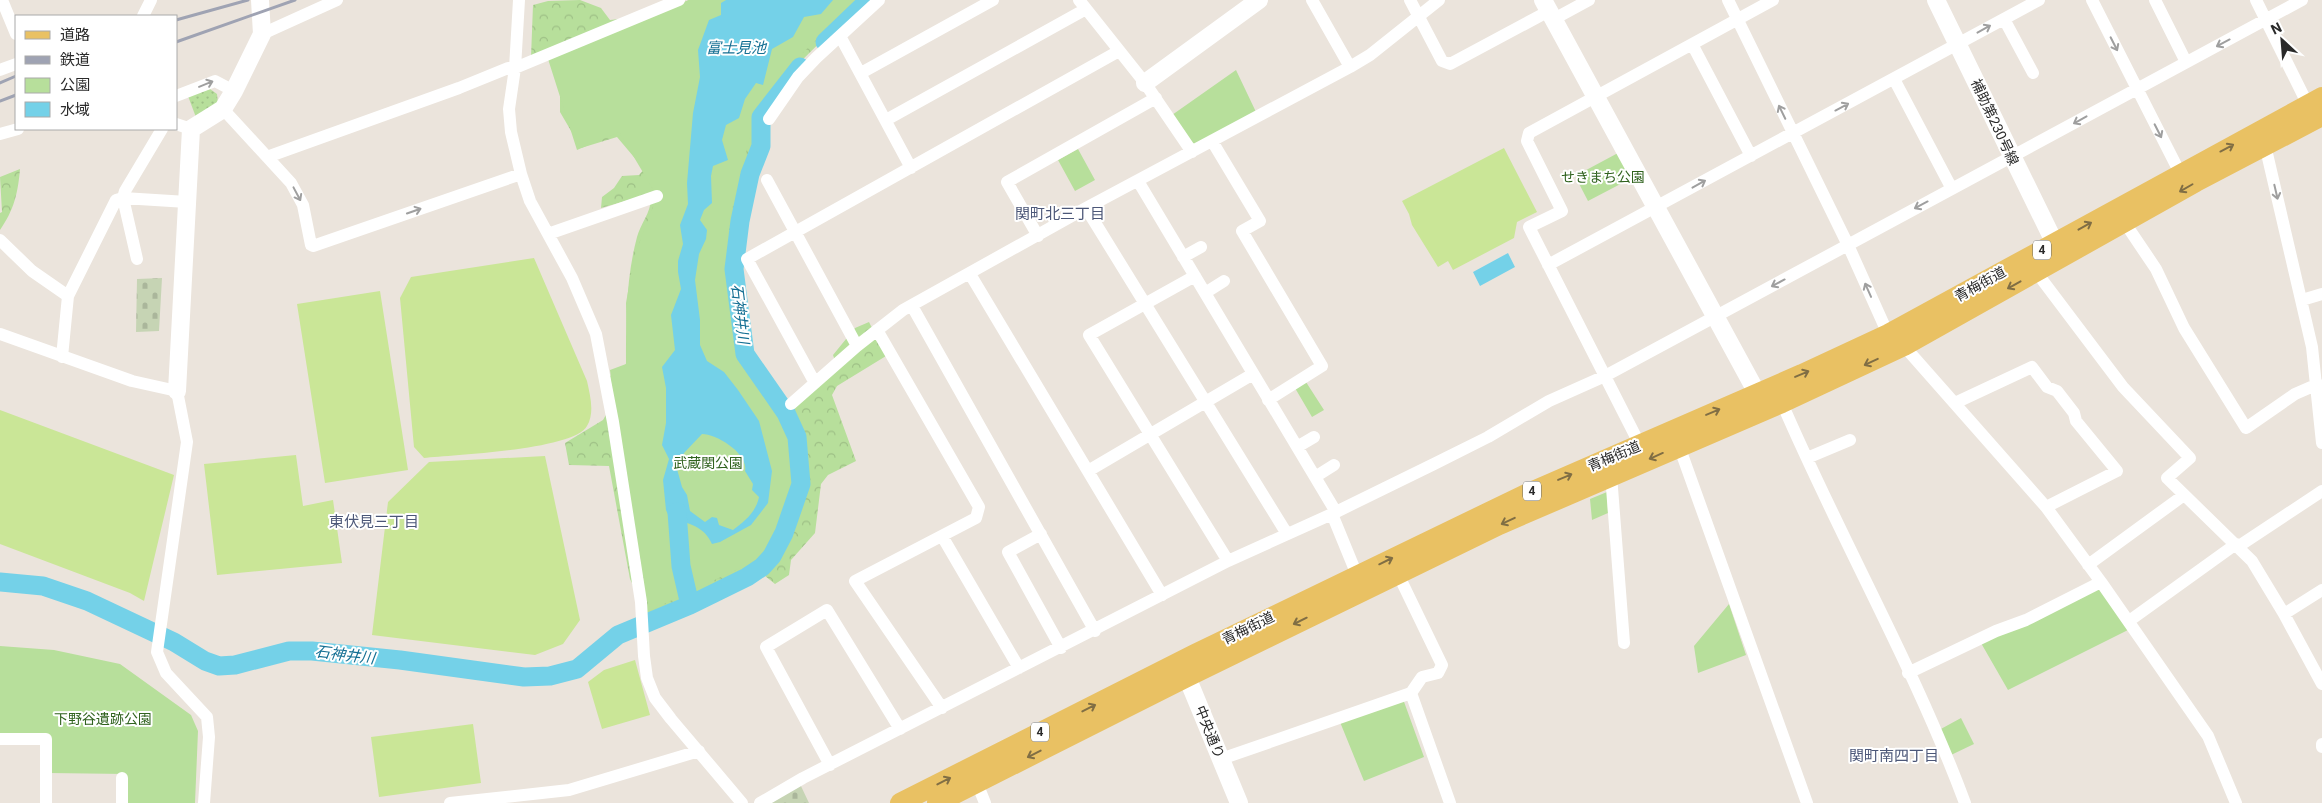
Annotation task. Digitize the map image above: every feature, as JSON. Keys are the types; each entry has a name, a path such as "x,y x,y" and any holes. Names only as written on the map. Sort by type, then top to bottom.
{"main road":[{"name":"青梅街道","path":"937,803 977,783 1357,575 1524,495 1757,393 1896,340 2037,273 2058,251 2125,223 2265,145 2317,106"},
{"name":"青梅街道","path":"1217,652 1398,574 1535,508 1782,403 2058,251 2180,173 2317,106"},
{"name":"青梅街道","path":"900,803 1184,669"}],"street":[{"path":"2,0 15,32"},
{"path":"144,15 152,0"},
{"path":"204,803 209,726 206,717 200,709 166,673 157,652 187,442 177,391 187,202 184,126 223,109 234,91 262,34 260,0"},
{"path":"262,34 337,0"},
{"path":"520,0 516,68 509,120 521,174 530,201 572,278 596,334 613,422 641,602 644,656 650,687 671,719 742,803"},
{"path":"267,157 459,88 508,68 516,68 679,0"},
{"path":"769,119 798,77 879,0"},
{"path":"861,73 993,0"},
{"path":"1038,236 1007,182 1151,91 1259,0"},
{"path":"1312,0 1350,66"},
{"path":"1410,0 1442,61 1450,64 1549,10 1589,0"},
{"path":"791,404 857,346 912,306 1086,208 1370,55 1439,0"},
{"path":"1728,0 1792,134 1896,340 1955,403 2046,507 2129,621 2208,736 2236,803"},
{"path":"1640,445 1529,227 1562,211 1526,141 1529,133 1773,0"},
{"name":"補助第230号線","path":"1936,0 2058,251"},
{"path":"1548,265 2039,0"},
{"path":"2092,0 2180,173"},
{"path":"2155,0 2186,62"},
{"path":"2256,0 2317,106"},
{"path":"760,803 830,765 1095,631 1228,561 1334,513 1488,437 1549,402 1605,376 2302,0"},
{"path":"886,120 1084,3 1151,91 1192,152"},
{"path":"1549,10 1757,393 1782,403 1946,754 1965,803"},
{"path":"2004,19 2032,74"},
{"path":"840,36 912,168"},
{"path":"1692,44 1751,156"},
{"path":"815,383 747,259 1119,51"},
{"path":"0,70 15,64"},
{"path":"1894,79 1952,189"},
{"path":"178,95 215,81 234,91"},
{"path":"223,109 291,183 303,205 311,245 313,246 521,174"},
{"path":"0,134 15,130"},
{"path":"137,259 123,198 125,191 161,130"},
{"path":"1212,141 1260,221 1242,231 1322,366 1268,400"},
{"path":"2265,145 2302,300 2317,345 2322,443"},
{"path":"766,180 857,346"},
{"path":"1138,181 1315,477 1334,513 1357,575"},
{"path":"548,234 657,196"},
{"path":"62,357 68,296 116,200 123,198 187,202"},
{"path":"1086,208 1287,534"},
{"path":"2125,223 2156,269 2184,328 2246,428 2295,394 2318,384"},
{"path":"0,240 32,270 68,296"},
{"path":"1183,257 1201,246"},
{"path":"2037,273 2123,387 2190,458 2167,478 2238,545 2252,561 2284,614 2322,684"},
{"path":"970,274 1162,595"},
{"path":"1194,276 1089,335 1152,434 1228,561"},
{"path":"1205,293 1224,281"},
{"path":"2302,300 2322,294"},
{"path":"912,306 1095,631"},
{"path":"877,330 979,507 976,518 855,581 942,708"},
{"path":"0,334 132,381 177,391"},
{"path":"1955,403 2032,366 2047,387 2057,391 2074,413 2076,421 2117,471 2046,507"},
{"path":"1088,471 1253,374"},
{"path":"1297,447 1314,437"},
{"path":"1807,458 1850,440"},
{"path":"1679,446 1807,803"},
{"path":"1315,477 1334,465"},
{"path":"1611,475 1624,643"},
{"path":"2129,621 2238,545 2322,491"},
{"path":"2088,565 2184,495"},
{"path":"1041,534 1008,552 1061,648"},
{"path":"942,536 1019,668"},
{"path":"1221,759 1412,693 1422,677 1438,674 1442,665 1398,574"},
{"path":"1908,673 1996,631 2026,620 2101,582"},
{"path":"2284,614 2322,590"},
{"path":"830,765 766,647 827,610 900,729"},
{"name":"中央通り","path":"1184,669 1239,803"},
{"path":"1412,693 1450,803"},
{"path":"0,739 46,739 46,803"},
{"path":"450,803 569,790 699,752"},
{"path":"122,778 122,803"},
{"path":"977,783 985,803"}],"green space":[{"path":"580,0 601,8 610,20 655,15 689,0 726,0 721,3 721,15 709,20 698,50 700,77 693,113 687,183 688,204 680,225 683,244 678,261 678,272 681,289 671,315 675,350 662,367 666,388 666,423 662,445 669,459 663,480 666,510 670,519 695,526 705,533 713,544 751,525 768,503 772,471 759,421 724,372 707,361 700,345 700,320 695,280 699,254 706,239 707,230 700,220 704,210 712,203 711,176 713,166 728,160 722,140 726,125 739,118 745,99 756,83 763,85 772,49 793,37 804,17 821,14 833,0 863,0 787,75 756,120 756,145 749,167 730,263 741,352 767,394 787,415 838,369 833,355 855,328 869,322 886,356 837,386 832,395 856,461 828,475 821,484 815,533 791,560 789,575 775,584 754,567 649,618 630,579 609,466 569,465 565,443 603,420 614,401 610,370 626,364 629,284 633,252 651,200 650,194 601,208 602,197 614,188 622,176 639,175 644,169 617,137 581,148 560,112 560,87 545,51 531,57 533,5 548,1","holes":["654,25 672,36 678,47 662,62 664,71 675,86 660,131 652,135 646,129 630,101 622,81 619,63 625,60 625,49 628,46 651,48 646,29"]},
{"name":"武蔵関公園","path":"689,0 858,0 789,66 755,116 730,218 726,269 735,355 780,417 789,438 792,484 775,532 759,559 649,611 610,376 624,368 627,361 626,303 634,257 657,196 619,132 577,150 548,59"},
{"path":"1236,70 1256,112 1193,146 1172,115"},
{"path":"210,89 217,94 218,104 197,120 188,96"},
{"path":"1504,148 1537,212 1517,222 1514,238 1453,270 1448,261 1438,267 1412,225 1402,201"},
{"path":"1078,149 1095,180 1075,191 1058,160"},
{"name":"せきまち公園","path":"1618,153 1632,178 1588,201 1575,176"},
{"path":"20,169 14,201 9,215 0,230 0,213 2,212 0,177"},
{"path":"534,258 587,381 591,415 587,426 577,434 560,441 537,446 424,458 414,447 400,298 411,277"},
{"path":"162,278 159,331 136,332 137,279"},
{"path":"380,291 408,470 325,483 297,304"},
{"path":"1306,382 1324,410 1312,417 1295,388"},
{"path":"0,410 174,475 144,601 130,593 0,544"},
{"path":"296,455 303,506 333,500 342,563 217,575 204,464"},
{"path":"545,456 580,620 563,644 535,655 372,635 388,502 429,462"},
{"path":"1607,492 1608,513 1592,520 1590,499"},
{"path":"2100,587 2130,629 2008,690 1981,643"},
{"path":"1729,604 1746,655 1698,673 1694,646"},
{"name":"下野谷遺跡公園","path":"0,646 54,650 120,664 191,715 198,731 195,803 125,803 126,774 49,773 49,737 0,736"},
{"path":"635,660 650,715 602,729 588,682 604,670"},
{"path":"1403,699 1424,757 1364,781 1340,722"},
{"path":"1961,718 1974,744 1951,755 1939,730"},
{"path":"473,724 481,783 379,797 371,737"},
{"path":"800,784 809,803 770,803"}],"water":[{"name":"富士見池","path":"726,0 833,0 821,14 804,17 793,37 772,49 763,85 756,83 745,99 739,118 726,125 722,140 728,160 713,166 711,176 712,203 704,210 700,220 707,230 706,239 699,254 695,280 700,320 700,345 707,361 724,372 759,421 772,471 768,503 751,525 720,542 712,544 700,529 670,519 666,510 663,480 669,459 662,445 666,423 666,388 662,367 675,350 671,315 681,289 678,272 678,261 683,244 680,225 688,204 687,183 693,113 700,77 698,50 709,20 721,15 721,3","holes":["702,434 716,437 731,446 742,458 745,471 753,484 752,490 759,497 753,512 733,530 719,525 717,518 712,517 705,522 690,511 687,495 682,487 677,469 684,453"]},
{"path":"1508,253 1515,267 1480,286 1473,272"}],"waterway":[{"name":"石神井川","path":"825,42 869,0"},
{"name":"石神井川","path":"0,582 43,586 87,601 174,642 205,661 219,666 235,665 289,651 312,651 400,660 524,677 550,676 577,669 618,635 690,605 747,577 762,567 772,556 784,533 801,484 797,437 786,413 745,354 734,269 740,221 750,174 761,146 761,117 800,67"},
{"name":"石神井川","path":"677,512 681,566 690,605"}],"railway":[{"path":"178,19 248,0"},
{"path":"178,41 295,0"},
{"path":"0,83 15,76"},
{"path":"0,101 15,95"}],"district":[{"name":"関町北三丁目","path":"1060,214"},
{"name":"東伏見三丁目","path":"374,522"},
{"name":"関町南四丁目","path":"1894,756"}]}
